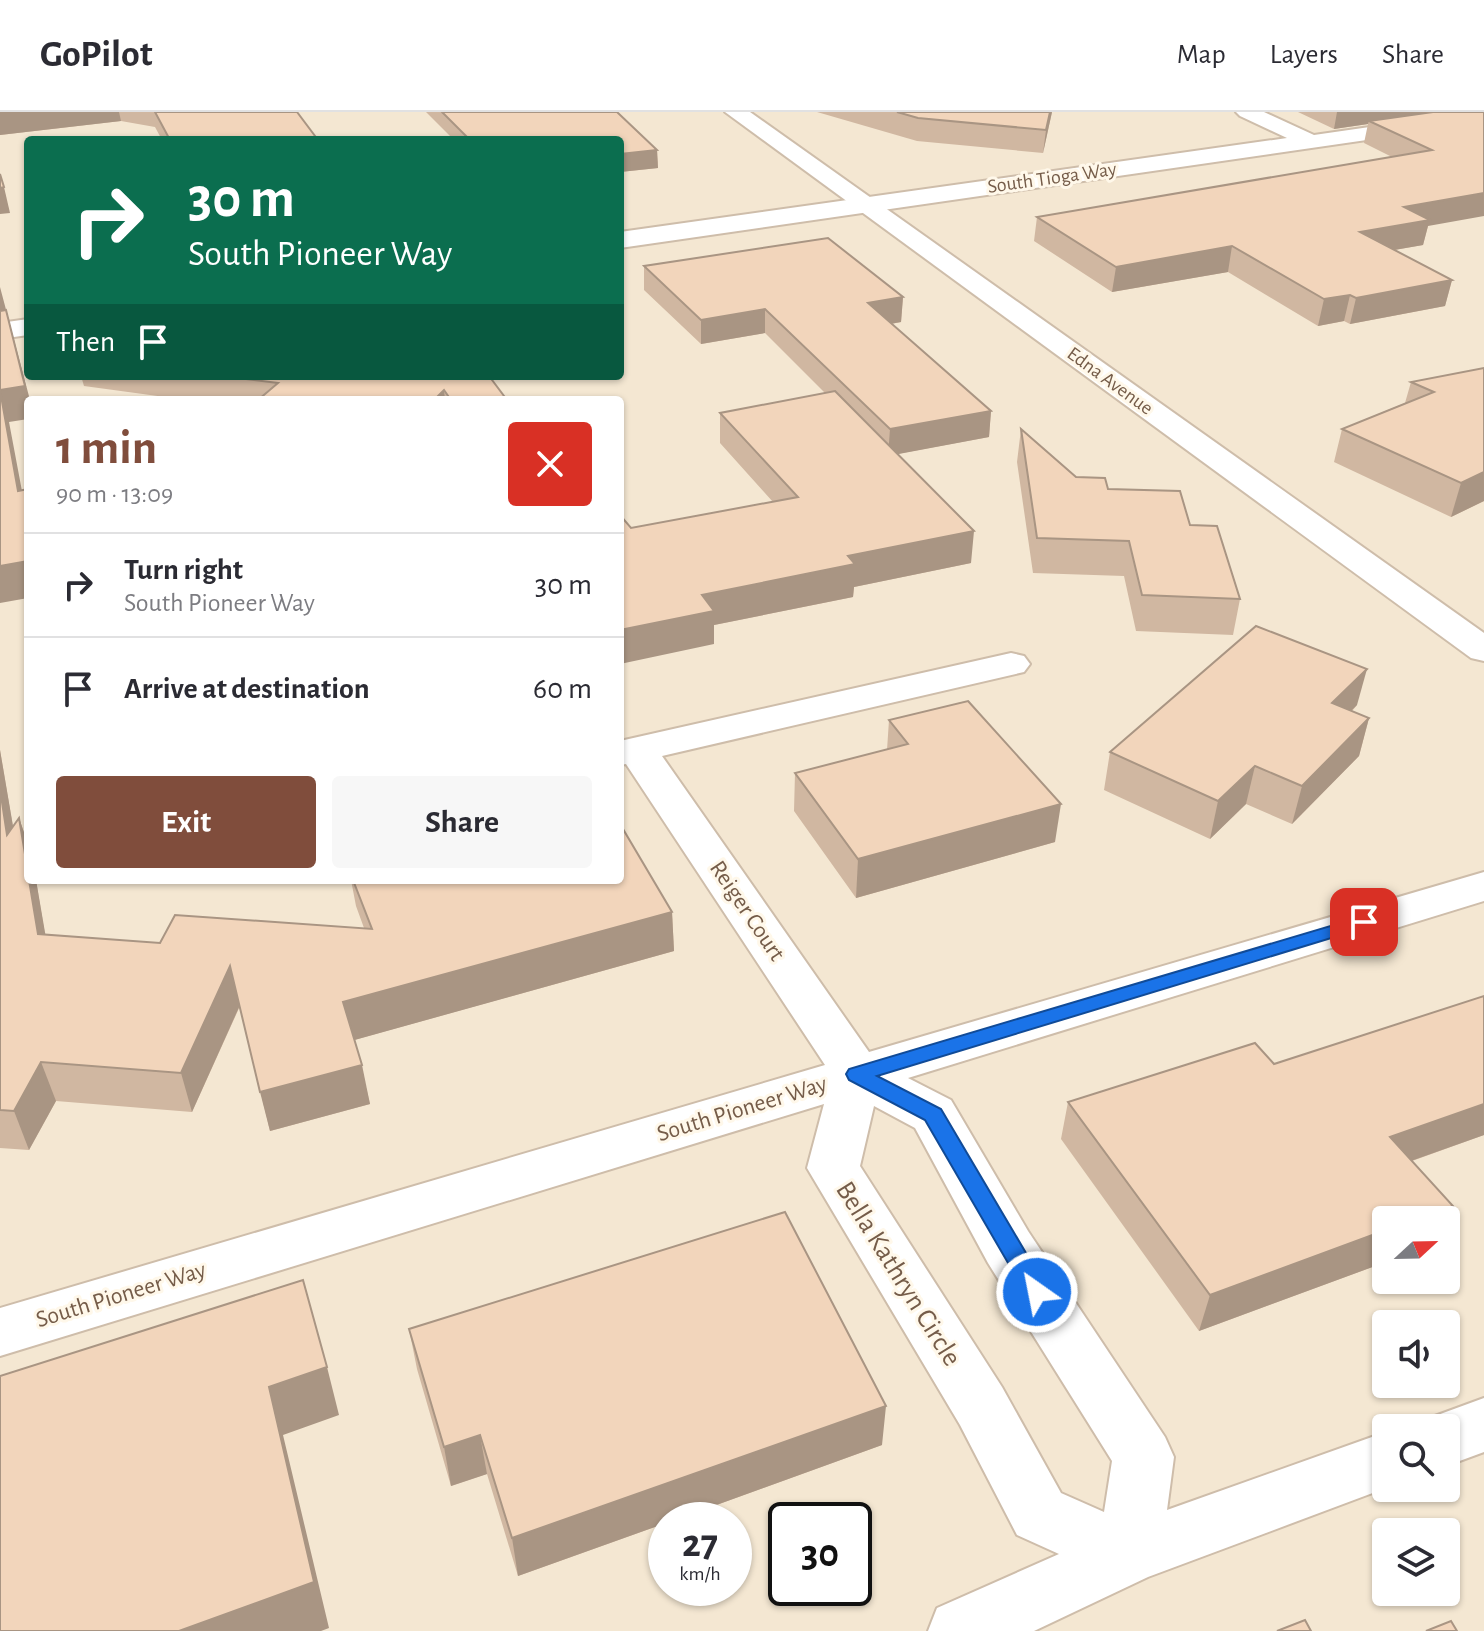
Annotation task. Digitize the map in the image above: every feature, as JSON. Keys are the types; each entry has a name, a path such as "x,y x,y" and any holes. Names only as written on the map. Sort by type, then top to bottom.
{"street":[{"name":"Edna Avenue","path":"736,112 1484,650"},
{"path":"1247,112 1310,141"},
{"name":"South Tioga Way","path":"624,239 1484,117"},
{"path":"0,331 24,328"},
{"name":"Reiger Court","path":"857,1074 629,751 1011,664"},
{"name":"South Pioneer Way","path":"0,1332 1484,886"},
{"path":"857,1074 933,1114 1008,1247 1143,1457 1129,1554"},
{"name":"Bella Kathryn Circle","path":"857,1074 833,1168 981,1406 1039,1514 1129,1554"},
{"path":"1460,1434 1484,1425"},
{"path":"961,1631 1129,1554 1372,1465"}],"shaded area":[{"path":"0,112 1484,112 1484,1631 0,1631"}],"building":[{"path":"155,112 297,112 315,136 168,136"},
{"path":"442,112 617,112 657,150 624,154 624,136 466,136"},
{"path":"897,112 1050,112 1046,130 918,118"},
{"path":"1433,112 1484,112 1484,193 1404,207 1430,220 1360,232 1452,280 1356,298 1350,295 1324,299 1232,246 1116,267 1037,217 1432,150 1369,121"},
{"path":"828,238 903,297 868,303 991,411 890,429 765,309 701,320 644,266"},
{"path":"6,310 25,386 0,390 0,311"},
{"path":"1484,368 1484,472 1461,483 1342,429 1434,392 1411,382"},
{"path":"254,380 492,380 504,396 448,396 444,390 438,396 263,396 278,383"},
{"path":"0,390 18,491 24,490 24,562 0,566"},
{"path":"835,391 974,531 848,556 855,564 702,595 714,611 624,629 624,520 631,528 798,497 720,413"},
{"path":"1021,429 1076,477 1105,478 1108,489 1180,491 1190,525 1217,526 1240,599 1142,595 1129,541 1037,538"},
{"path":"1256,626 1367,669 1332,703 1369,718 1302,786 1255,766 1218,801 1110,752"},
{"path":"968,701 1061,804 858,859 795,773 908,744 889,720"},
{"path":"0,789 7,835 19,818 24,848 24,884 30,884 38,934 160,943 175,915 372,929 355,884 624,884 624,831 672,912 343,1002 362,1065 260,1092 230,966 181,1073 41,1062 14,1111 0,1110"},
{"path":"1484,996 1484,1104 1390,1137 1453,1206 1372,1206 1372,1235 1210,1295 1068,1102 1255,1043 1274,1064"},
{"path":"785,1212 886,1406 512,1538 480,1435 444,1447 409,1329"},
{"path":"303,1280 327,1367 269,1387 314,1582 179,1631 0,1631 0,1376"},
{"path":"1305,1620 1311,1631 1277,1631"},
{"path":"1451,1621 1457,1631 1426,1631"}],"route":[{"path":"1037,1292 933,1114 857,1074 1364,922"}]}
